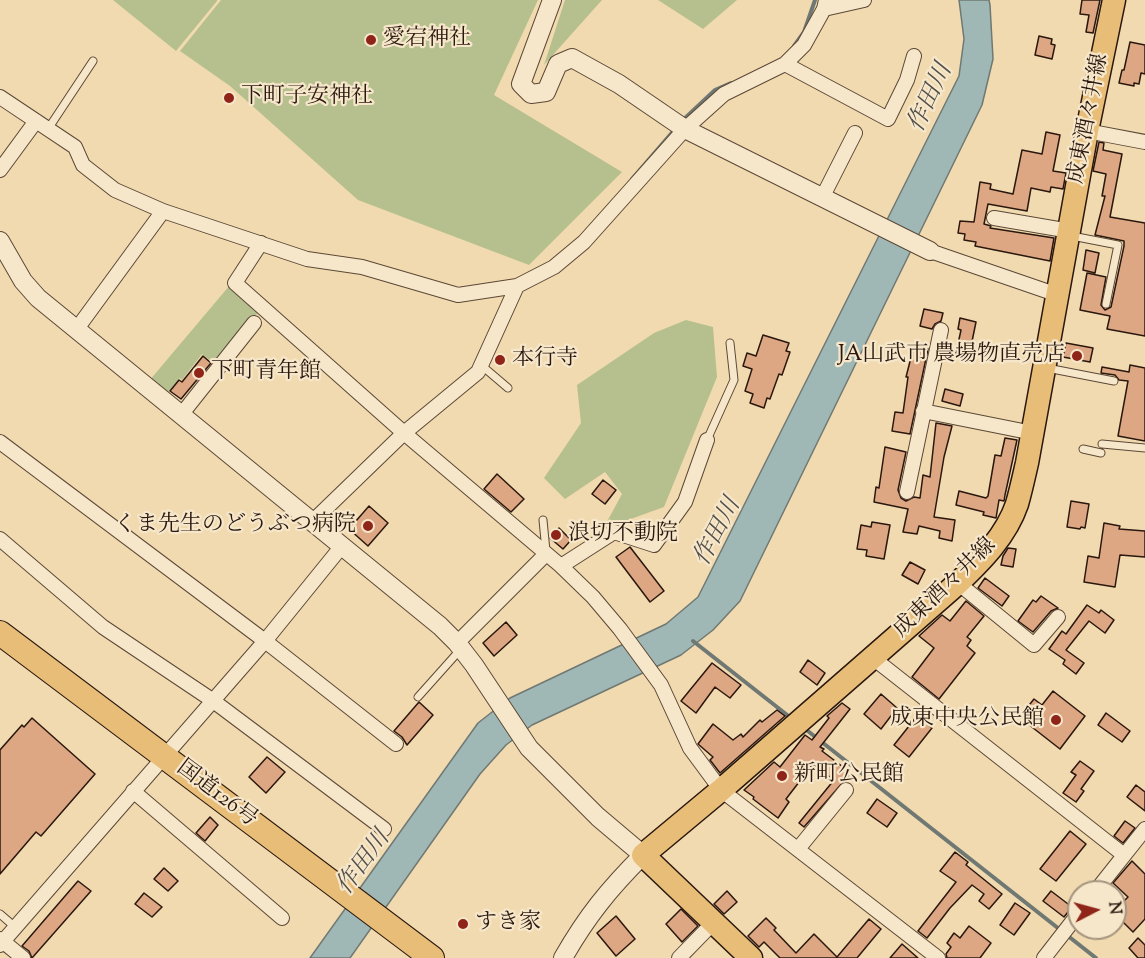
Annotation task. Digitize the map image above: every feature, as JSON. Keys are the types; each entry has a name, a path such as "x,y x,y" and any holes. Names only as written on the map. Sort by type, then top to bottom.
{"highway":[{"name":"国道126号","path":"0,633 432,958"}],"main road":[{"name":"成東酒々井線","path":"643,855 958,583 987,555 1003,533 1016,506 1025,474 1087,131 1114,0"},
{"path":"643,855 751,958"}],"street":[{"path":"552,0 521,84 531,94 546,92 558,64 572,58 619,84 680,126 870,222 930,251 1058,295"},
{"path":"0,97 37,125 75,147 83,165 115,190 162,211 307,259 362,267 458,296 517,286 554,267 584,242 680,126 724,94 785,64 804,45 825,4 864,0"},
{"path":"785,64 888,119 907,80 914,56"},
{"path":"0,170 37,125"},
{"path":"1087,131 1145,142"},
{"path":"822,198 855,133"},
{"path":"76,330 162,211"},
{"path":"994,218 1070,233"},
{"path":"261,243 235,283 561,566 593,597 620,628 660,685 690,748 721,790 938,958"},
{"path":"3,254 38,298 440,626 459,645 529,748 598,817 643,855 612,886 591,913 562,958"},
{"path":"313,521 404,432 478,372 517,286"},
{"path":"181,414 254,323"},
{"path":"907,492 941,330"},
{"path":"923,411 1033,433"},
{"path":"561,566 614,532 654,545 685,502 708,440"},
{"path":"0,442 265,641 396,744"},
{"path":"0,539 103,627 212,700 384,829"},
{"path":"23,958 1,942 265,641 342,546"},
{"path":"459,645 546,554"},
{"path":"958,583 1034,645 1058,617"},
{"path":"873,658 1124,855"},
{"path":"798,849 846,790"},
{"path":"133,791 282,918"},
{"path":"1104,880 1145,829"},
{"path":"680,958 714,922"},
{"path":"1044,958 1067,928"}],"lane":[{"path":"37,125 93,61"},
{"path":"1070,233 1118,245 1106,304"},
{"path":"708,440 734,381 730,343"},
{"path":"482,364 508,388"},
{"path":"1045,368 1114,381"},
{"path":"1102,444 1145,448"},
{"path":"1083,449 1101,453"},
{"path":"543,520 546,554"},
{"path":"418,697 459,645"},
{"path":"0,914 15,927"}],"green space":[{"path":"113,0 217,0 217,1 176,51"},
{"path":"221,0 538,0 494,95 622,172 529,265 358,200 230,86 180,51"},
{"path":"565,0 602,0 544,65"},
{"path":"658,0 737,0 703,29"},
{"path":"230,285 260,310 216,365 202,354 182,380 180,378 166,395 149,381"},
{"path":"686,320 713,327 717,377 664,507 603,529 622,494 605,472 565,499 544,478 581,423 577,385 654,333"}],"water":[{"path":"959,0 989,0 993,59 982,105 740,601 713,630 681,655 532,725 506,745 480,774 350,958 310,958 478,723 510,698 666,624 698,597 959,76 964,39"}],"building":[{"path":"1082,0 1100,0 1093,33 1086,32 1089,15 1080,14"},
{"path":"1039,36 1052,39 1051,44 1055,45 1052,59 1035,55"},
{"path":"1130,42 1145,45 1145,74 1141,73 1139,84 1134,83 1134,86 1119,83"},
{"path":"1046,132 1060,135 1053,171 1066,173 1063,189 1051,187 1050,192 1031,188 1027,211 988,204 984,224 991,226 990,228 1054,238 1050,261 975,246 976,242 964,240 965,234 958,233 960,221 974,222 980,182 991,184 990,189 1013,194 1022,150 1042,154"},
{"path":"1099,142 1104,143 1103,150 1122,154 1110,217 1145,223 1145,336 1107,329 1110,316 1080,310 1087,273 1106,277 1101,305 1105,310 1111,307 1124,246 1124,241 1095,235 1105,196 1102,196 1106,174 1093,171"},
{"path":"1086,250 1099,253 1095,273 1083,270"},
{"path":"924,309 943,313 941,321 932,329 920,326"},
{"path":"960,318 976,322 969,356 956,353 961,330 958,329"},
{"path":"763,335 789,343 786,351 790,352 782,375 779,374 770,399 767,398 764,408 750,403 753,394 745,391 752,369 743,366 747,353 756,356"},
{"path":"1066,343 1093,348 1090,362 1063,357"},
{"path":"914,346 928,349 910,434 892,431 895,412 903,413 908,377 906,377"},
{"name":"下町青年館","path":"203,356 211,363 181,399 170,391 179,380 182,382"},
{"path":"1130,365 1145,368 1145,441 1118,436 1128,381 1119,380 1115,375 1101,373 1102,367 1129,372"},
{"path":"945,389 963,394 960,406 942,401"},
{"path":"936,423 952,426 944,457 934,517 955,520 952,541 939,538 940,531 919,526 917,534 903,532 908,509 874,502 876,487 879,488 885,447 906,452 898,490 901,498 906,501 914,497 920,498 923,475 930,477"},
{"path":"1005,438 1017,440 1004,501 999,500 996,518 983,515 984,512 956,505 959,491 986,498 988,496 995,455 1001,456"},
{"path":"497,474 524,499 511,512 484,489"},
{"path":"603,480 616,490 605,504 592,494"},
{"path":"1071,501 1089,504 1085,528 1067,527"},
{"name":"くま先生のどうぶつ病院","path":"369,506 388,523 368,546 349,529"},
{"path":"872,522 890,525 884,559 866,556 867,550 857,549 861,525 871,527"},
{"path":"1104,523 1120,526 1119,529 1145,531 1145,557 1120,555 1115,587 1084,582 1088,556 1099,558"},
{"path":"559,528 571,540 563,549 550,538"},
{"path":"630,547 664,591 650,602 616,557"},
{"path":"1008,548 1016,549 1013,567 1001,565"},
{"path":"910,562 925,570 918,584 902,575"},
{"path":"985,578 1009,596 1002,606 978,588"},
{"path":"1041,596 1058,608 1051,611 1033,632 1018,621 1033,600 1036,602"},
{"path":"966,601 984,616 967,637 971,640 967,646 975,653 939,699 912,677 934,648 919,636 942,615 950,621"},
{"path":"1087,605 1099,613 1101,610 1114,620 1105,633 1089,621 1066,650 1084,663 1076,674 1063,664 1065,660 1049,649 1062,631 1066,634"},
{"path":"506,622 517,635 494,656 483,643"},
{"path":"808,660 825,673 817,685 800,672"},
{"path":"712,663 741,685 730,698 715,687 696,713 681,701"},
{"name":"成東中央公民館","path":"1053,691 1085,716 1060,749 1028,724 1034,715 1026,709 1034,699 1042,705"},
{"path":"881,694 897,708 881,729 864,714"},
{"path":"419,702 433,715 407,745 394,731"},
{"path":"842,703 850,709 820,747 851,773 804,827 799,823 834,780 813,764 786,799 789,802 778,818 744,790 774,762 780,767 805,735 812,740 829,718 827,716"},
{"path":"777,710 785,716 720,773 710,760 713,757 698,744 713,724 733,740 741,734 743,737 760,720 762,722"},
{"path":"1106,713 1130,731 1122,742 1098,725"},
{"path":"917,716 932,728 909,757 894,745"},
{"path":"32,718 95,774 41,836 36,832 0,874 0,750 22,725 24,727"},
{"path":"267,757 285,772 266,793 249,777"},
{"path":"1080,761 1094,771 1081,789 1084,791 1076,802 1063,793 1076,775 1071,772"},
{"path":"1136,785 1145,792 1145,811 1127,797"},
{"path":"877,799 897,813 887,827 867,813"},
{"path":"210,817 218,825 205,841 196,833"},
{"path":"1125,821 1135,828 1123,843 1114,836"},
{"path":"1070,831 1086,844 1056,881 1040,869"},
{"path":"955,852 968,862 966,865 1002,894 989,909 979,901 984,894 972,885 950,908 927,938 918,931 956,882 940,871"},
{"path":"1132,861 1145,874 1145,919 1133,932 1127,926 1127,880 1116,880"},
{"path":"164,868 178,881 168,891 154,879"},
{"path":"78,881 91,891 32,958 29,951 22,946"},
{"path":"727,891 737,902 724,914 714,904"},
{"path":"1051,891 1067,903 1067,913 1064,917 1043,901"},
{"path":"144,893 162,907 152,917 135,904"},
{"path":"1015,903 1030,913 1014,935 1000,925"},
{"path":"681,909 698,926 682,942 666,924"},
{"path":"616,916 635,939 616,956 597,933"},
{"path":"766,918 796,953 814,934 837,957 869,919 881,929 857,958 780,958 764,942 759,947 748,936"},
{"path":"969,926 991,943 980,958 947,958 946,954 951,947 947,943 954,933 960,938"},
{"path":"1138,938 1145,945 1145,958 1138,958 1129,948"},
{"path":"902,944 918,958 890,958"}],"waterway":[{"path":"794,46 804,32 815,0"},
{"path":"683,120 715,90 731,83"},
{"path":"632,179 676,128"},
{"path":"693,641 791,718"},
{"path":"804,728 1096,958"}],"place":[{"name":"愛宕神社","path":"371,40"},
{"name":"下町子安神社","path":"229,98"},
{"name":"JA山武市 農場物直売店","path":"1077,356"},
{"name":"本行寺","path":"500,360"},
{"name":"下町青年館","path":"199,373"},
{"name":"くま先生のどうぶつ病院","path":"368,526"},
{"name":"浪切不動院","path":"556,535"},
{"name":"成東中央公民館","path":"1056,720"},
{"name":"新町公民館","path":"782,776"},
{"name":"すき家","path":"463,924"}],"water label":[{"name":"作田川","path":"932,99"},
{"name":"作田川","path":"719,533"},
{"name":"作田川","path":"365,864"}]}
